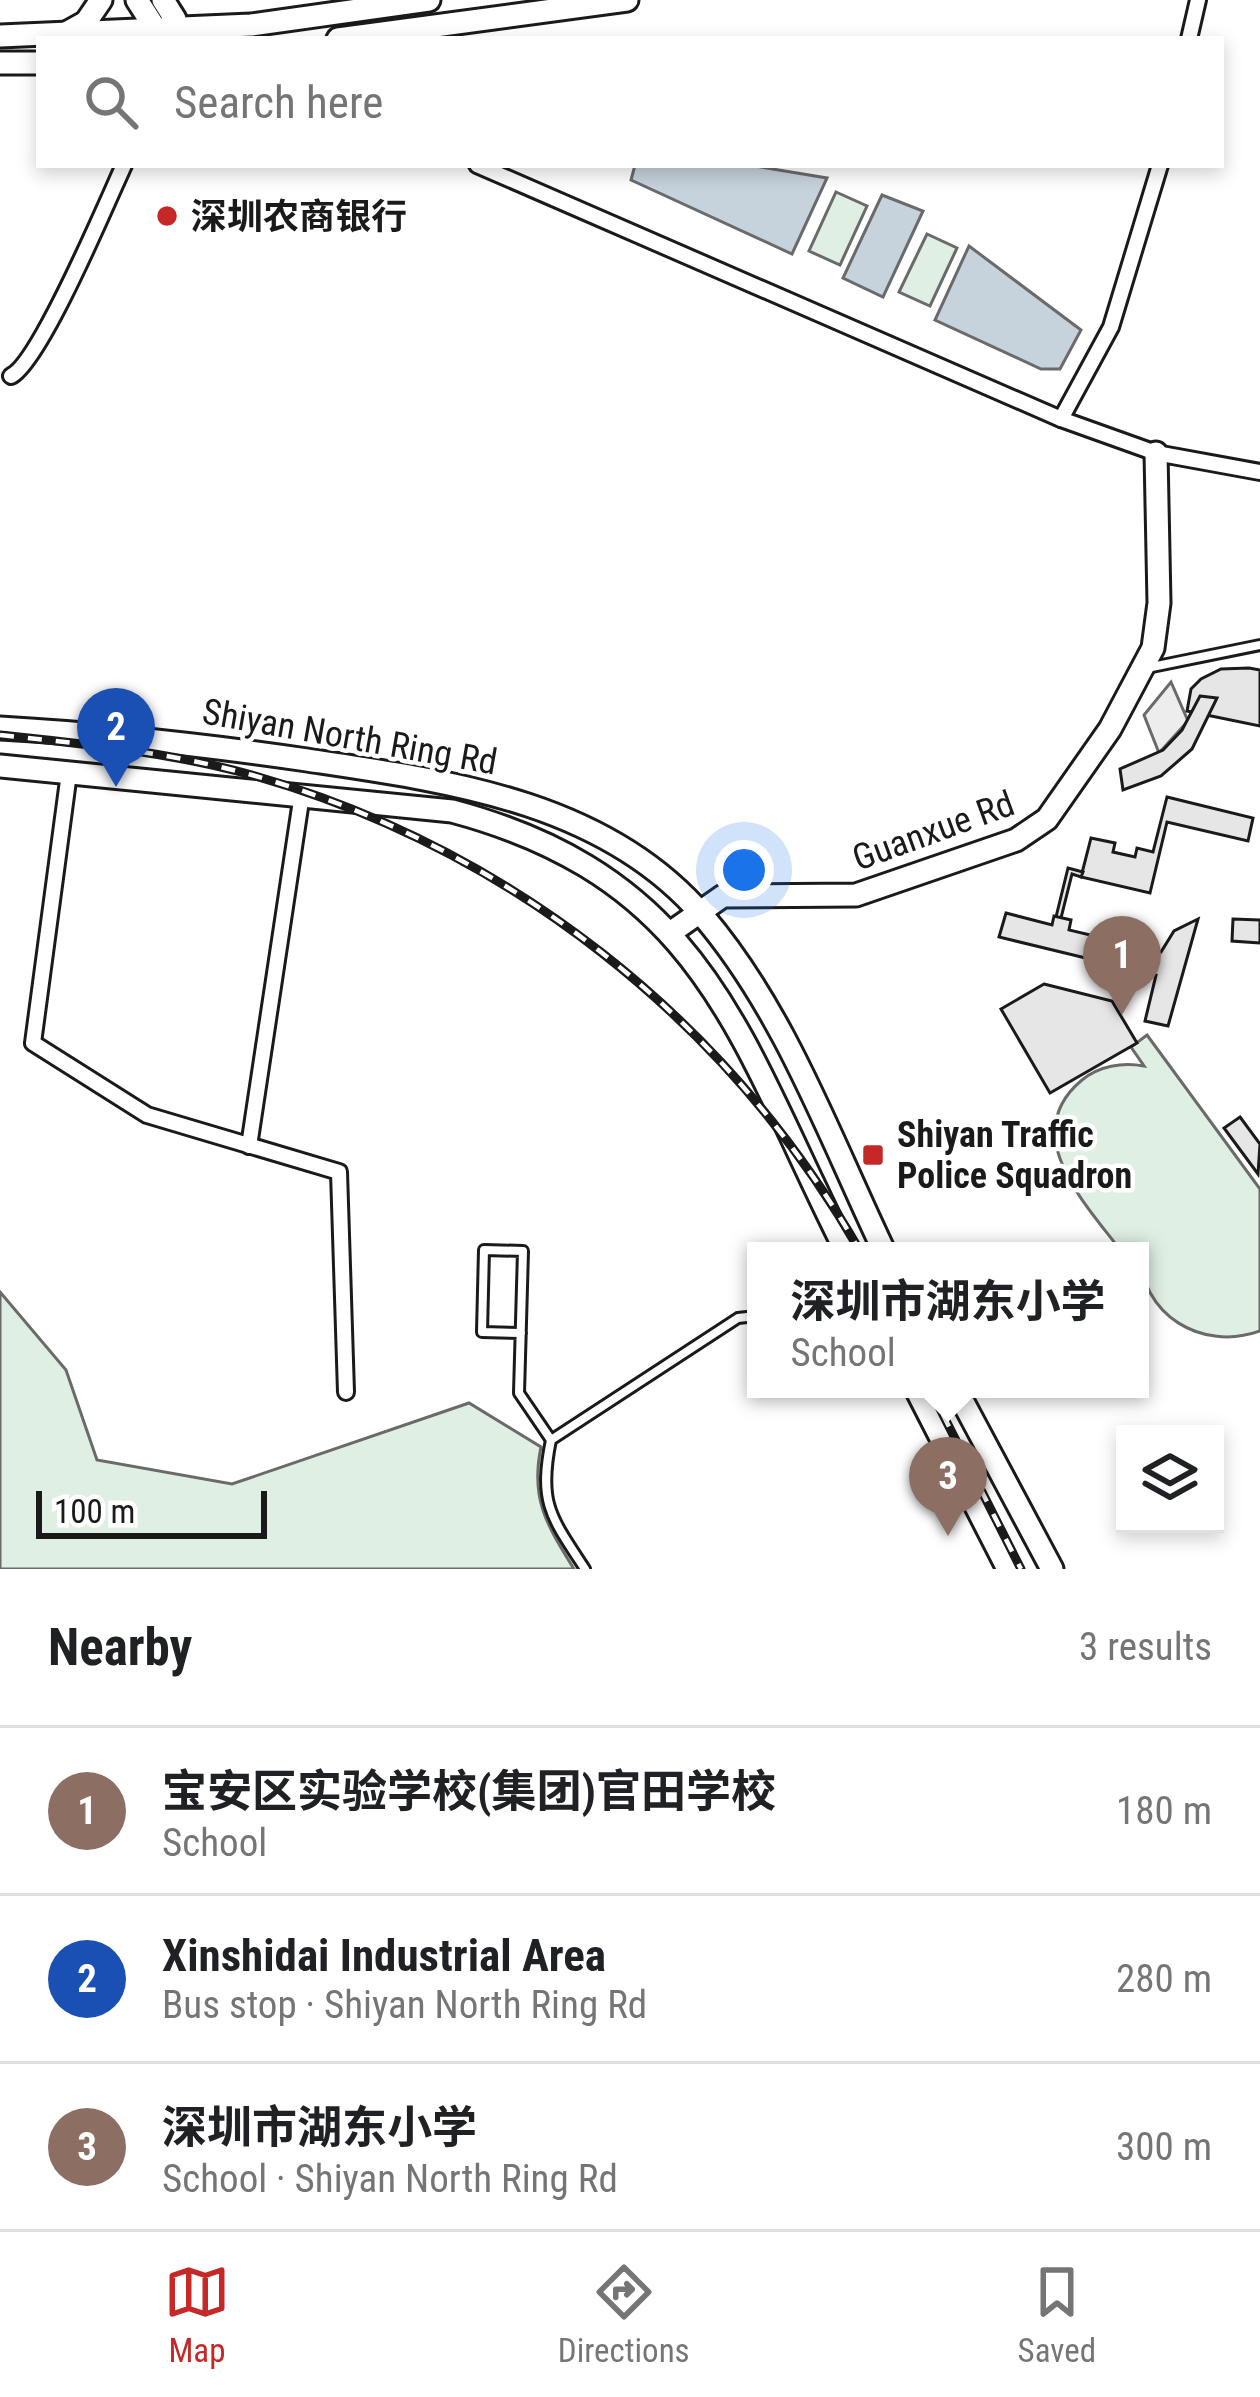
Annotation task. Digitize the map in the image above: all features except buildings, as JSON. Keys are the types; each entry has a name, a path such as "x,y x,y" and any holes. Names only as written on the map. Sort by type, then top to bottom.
{"main road":[{"path":"56,35 86,22 101,0"},
{"path":"137,0 167,35"},
{"path":"163,0 175,19 167,35"},
{"path":"0,36 302,29 429,0"},
{"path":"360,36 627,0"},
{"path":"0,63 36,63"},
{"name":"Guanxue Rd","path":"670,933 735,893 806,899 856,895 1027,835 1047,819 1145,669 1160,603 1156,453"},
{"name":"Shiyan North Ring Rd","path":"0,728 145,736 502,793 604,840 700,912 770,1012 880,1242"},
{"name":"Shiyan North Ring Rd","path":"0,766 452,812 519,833 592,870 670,933 727,1003 842,1242"},
{"path":"921,1398 1008,1569"},
{"path":"961,1398 1052,1569"}],"street":[{"path":"1190,36 1198,0"},
{"path":"11,376 21,371 38,342 123,168"},
{"path":"484,168 1061,419 1156,453 1260,472"},
{"path":"1061,419 1111,327 1159,168"},
{"path":"69,773 33,1043 147,1115 339,1172 346,1393"},
{"path":"249,1146 302,794"}],"lane":[{"path":"1145,669 1260,644"},
{"path":"521,1333 482,1332 484,1250 523,1251 521,1333 519,1393 551,1440"},
{"path":"585,1569 546,1505 543,1476 551,1440 738,1318 747,1317"}],"green space":[{"path":"836,192 867,206 840,265 809,251"},
{"path":"927,234 957,248 930,306 899,292"},
{"path":"1147,1035 1260,1189 1260,1331 1217,1336 1178,1323 1149,1288 1149,1242 1114,1242 1064,1168 1056,1145 1056,1123 1064,1101 1096,1071 1144,1066 1131,1047"},
{"path":"0,1292 66,1370 97,1460 232,1484 469,1403 541,1447 539,1497 574,1569 0,1569"}],"shaded area":[{"path":"634,168 767,168 827,178 792,254 631,180"},
{"path":"882,195 923,211 883,297 843,278"},
{"path":"969,246 1081,330 1060,369 1041,369 935,320"},
{"path":"1171,682 1188,721 1159,753 1144,715"}],"railway":[{"path":"0,735 158,755 252,775 346,807 437,848 522,897 602,953 677,1018 745,1089 806,1167 854,1242"},
{"path":"935,1398 1021,1569"}],"place":[{"name":"深圳农商银行","path":"167,216"},
{"name":"Xinshidai Industrial Area","path":"116,787"},
{"name":"宝安区实验学校(集团)官田学校","path":"1122,1015"},
{"name":"Shiyan Traffic Police Squadron","path":"873,1155"},
{"name":"深圳市湖东小学","path":"948,1536"}]}
